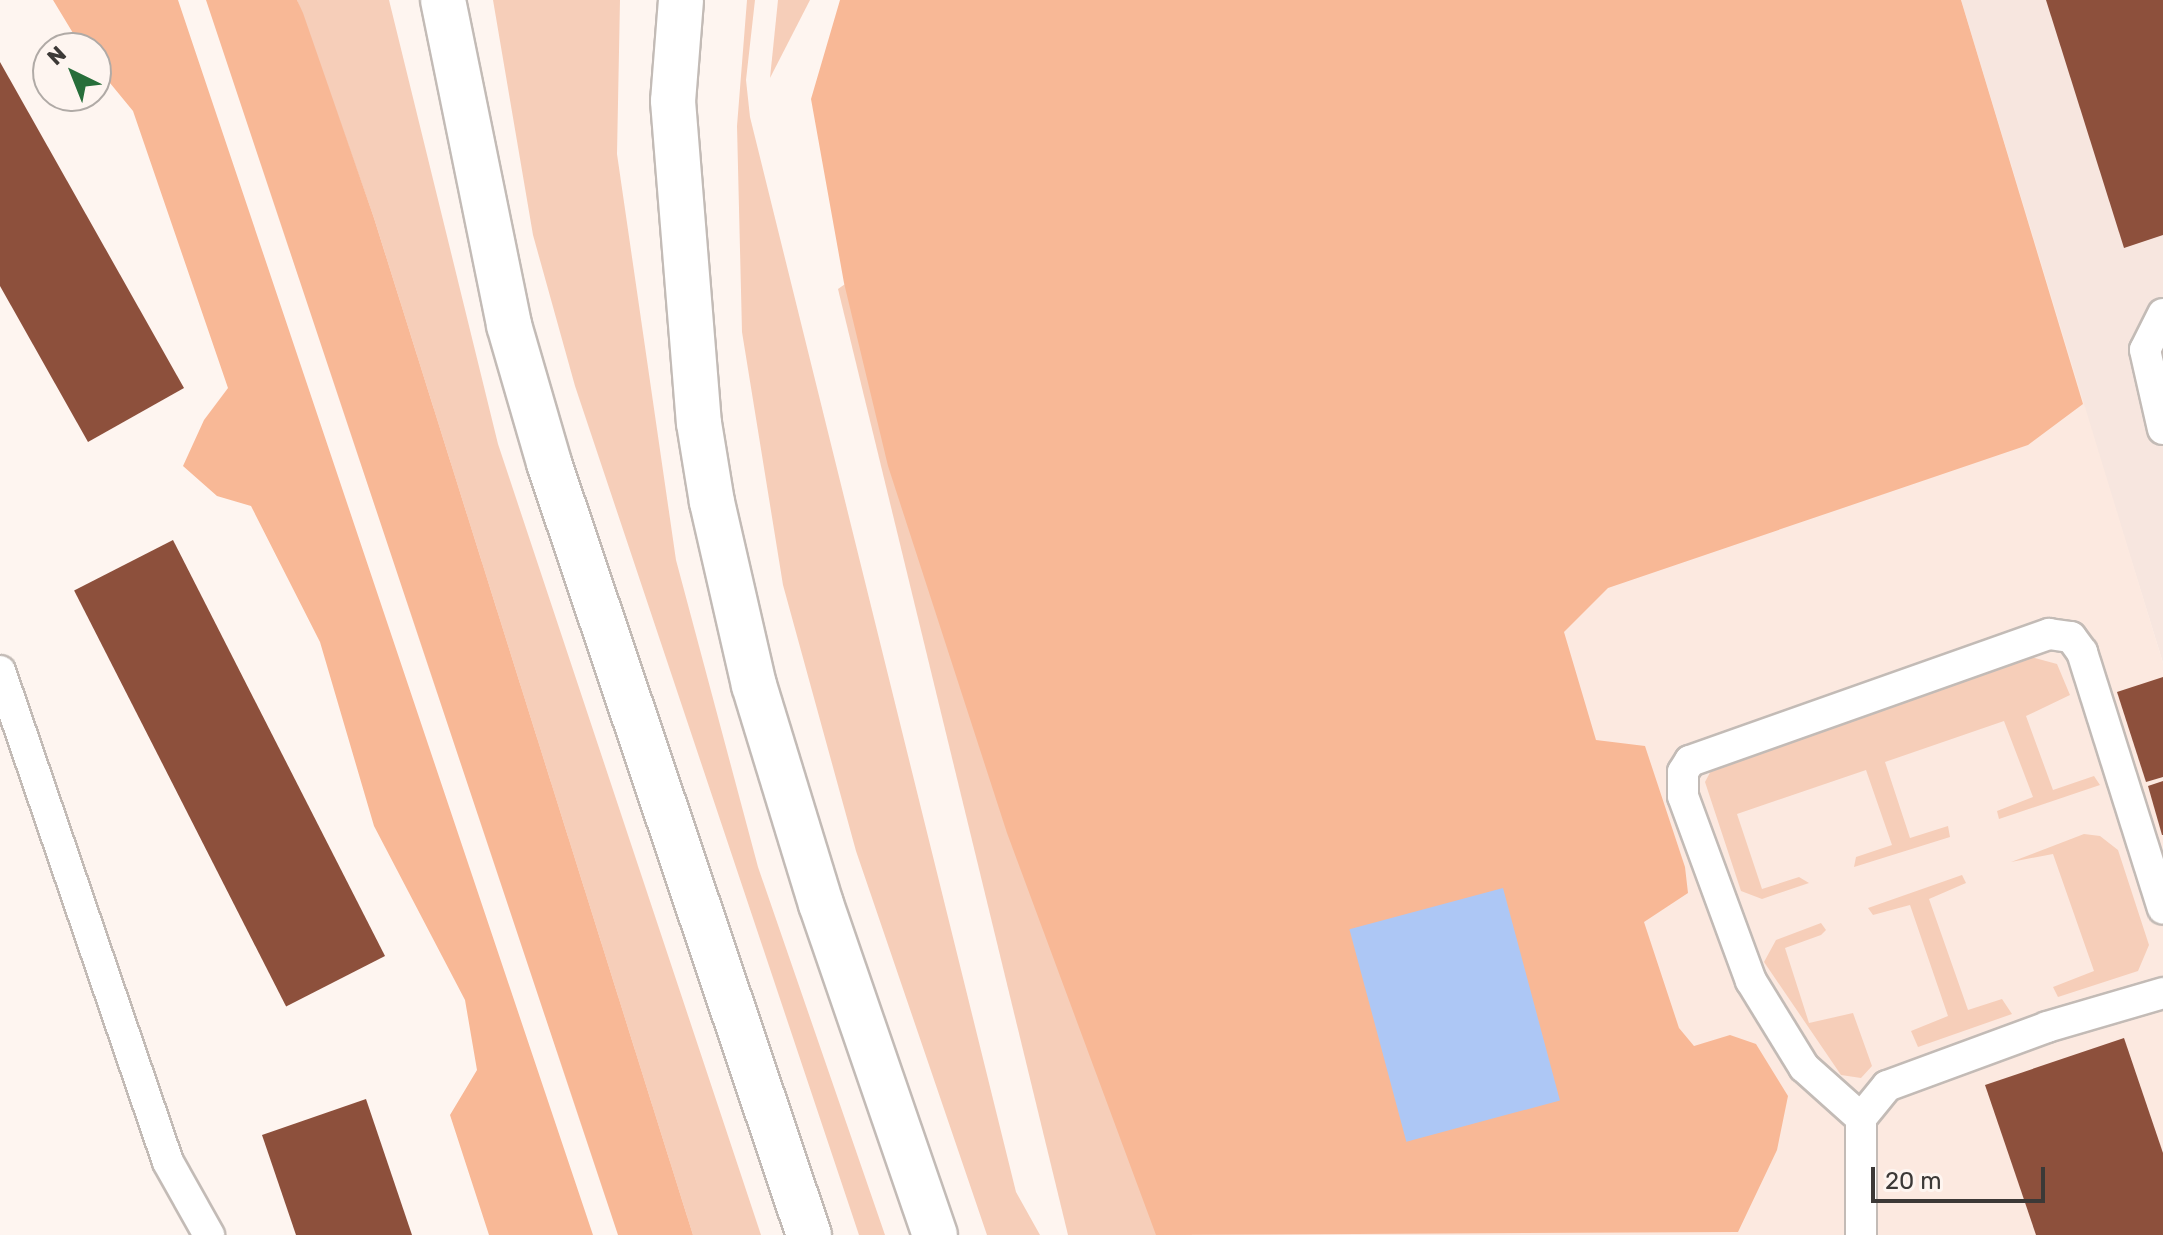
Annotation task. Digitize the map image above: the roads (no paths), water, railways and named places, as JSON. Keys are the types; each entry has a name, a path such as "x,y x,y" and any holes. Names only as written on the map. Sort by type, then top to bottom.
{"main road":[{"path":"425,0 449,51"},
{"path":"443,0 449,51 509,325 549,463 809,1235"},
{"path":"681,0 673,101 697,407 712,502 758,699 821,904 935,1235"}],"lane":[{"path":"2163,314 2145,350 2163,429"},
{"path":"1861,1118 1804,1067 1751,981 1683,796 1683,772 1690,761 2049,634 2071,637 2082,652 2163,909"},
{"path":"0,671 168,1162 209,1235"},
{"path":"1861,1235 1861,1118 1887,1086 2047,1027 2163,993"}],"water":[{"path":"1503,888 1560,1101 1406,1142 1349,929"}]}
